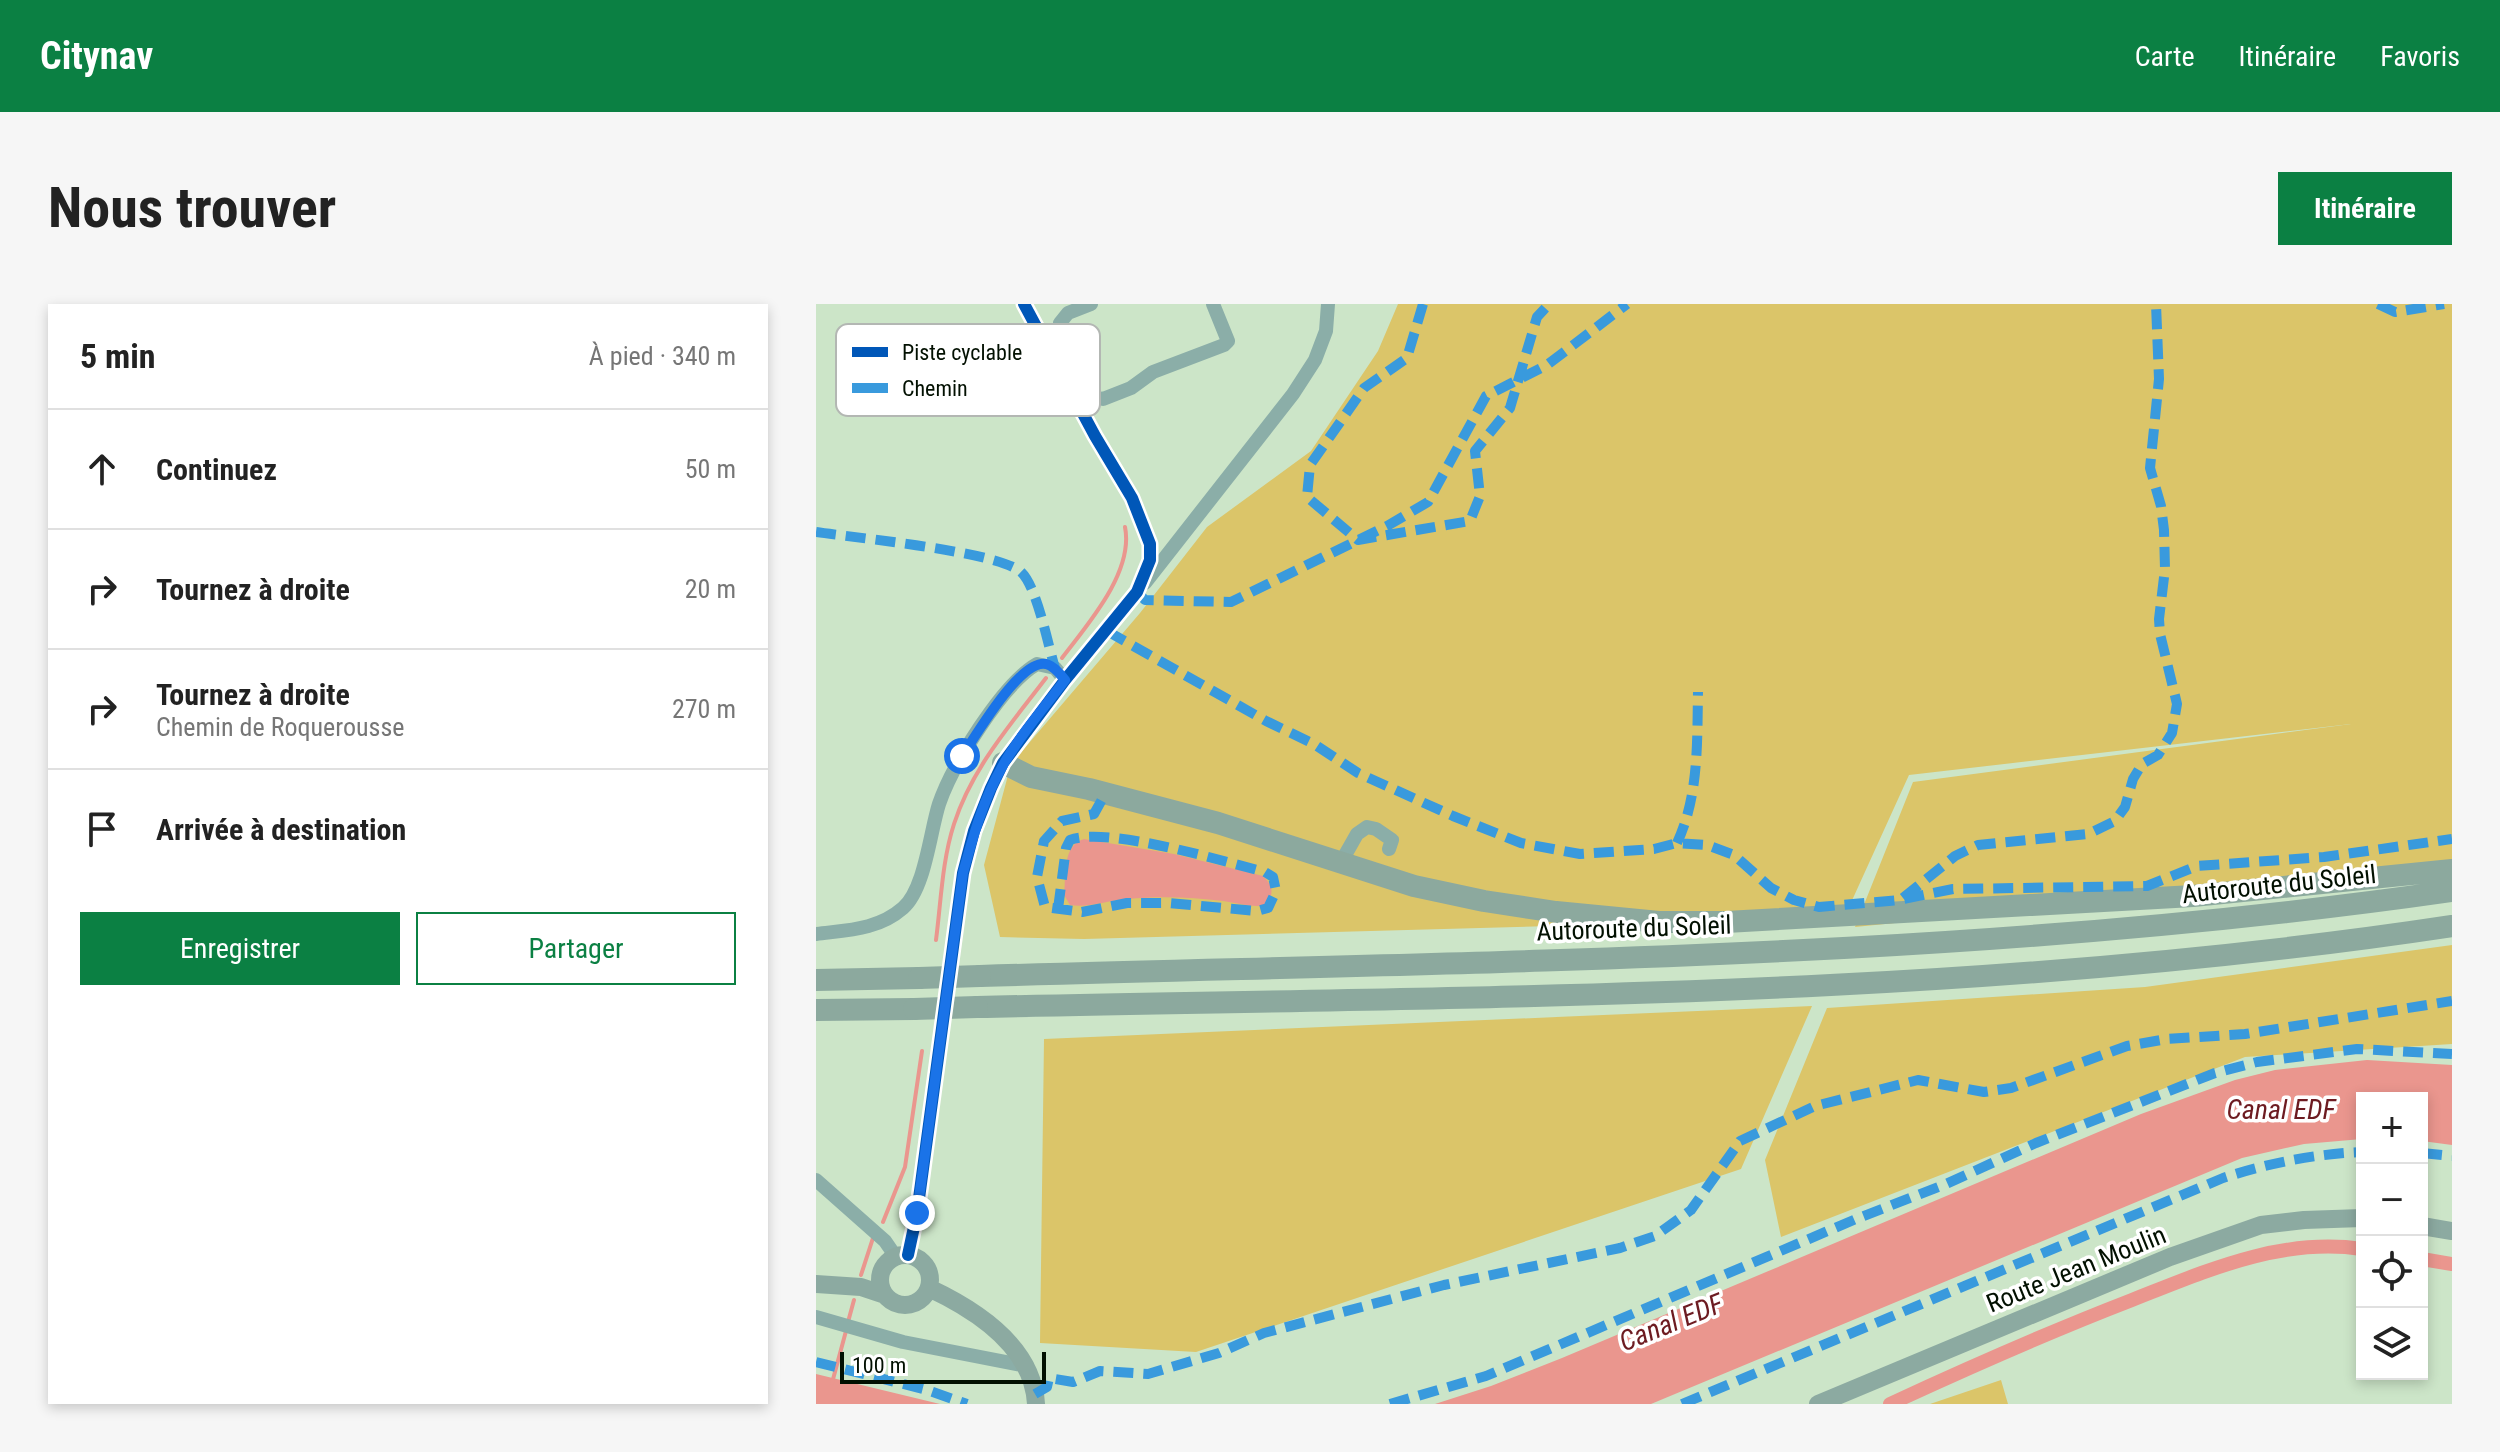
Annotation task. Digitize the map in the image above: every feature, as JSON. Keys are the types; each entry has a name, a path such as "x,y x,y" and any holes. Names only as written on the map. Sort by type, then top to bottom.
{"highway":[{"path":"1003,763 1031,777 1218,823 1414,886 1484,901 1659,922 1713,922 2193,896 2452,870"},
{"name":"Autoroute du Soleil","path":"816,980 1736,953 2059,935 2322,910 2452,891"},
{"path":"816,1010 1751,989 2060,971 2358,940 2452,926"}],"main road":[{"name":"Route Jean Moulin","path":"1818,1404 2170,1257 2261,1225 2356,1218"},
{"path":"2428,1227 2452,1231"},
{"path":"902,1256 922,1261 929,1273 929,1288 920,1300 905,1305 898,1304 883,1286 885,1266 902,1256"},
{"path":"816,1284 883,1286"},
{"path":"929,1288 971,1311 998,1332 1027,1366 1036,1404"}],"street":[{"path":"1024,304 1034,324"},
{"path":"1060,324 1068,313 1091,304"},
{"path":"1100,399 1131,388 1153,372 1224,345 1228,341 1213,304"},
{"path":"816,1180 902,1256 917,1213 963,873 974,831 991,788 1003,763 1065,680 1293,394 1315,360 1326,331 1328,304"},
{"path":"1085,416 1132,498 1146,530 1150,560 1137,592"},
{"path":"816,934 873,926 905,906 916,887 948,783 988,717 1026,670 1037,664 1055,668 1065,680"},
{"path":"1340,864 1357,834 1367,827 1392,840 1389,849"},
{"path":"816,1317 903,1342 1027,1366"}],"shaded area":[{"path":"1398,304 2452,304 2452,862 2419,870 1855,927 1913,782 2351,724 1909,775 1844,918 1084,939 1000,937 984,865 1011,764 1140,613 1207,527 1311,451 1378,351"},
{"path":"2452,945 2452,1044 2245,1057 1781,1237 1765,1160 1827,1008 2145,987"},
{"path":"1812,1006 1741,1169 1196,1352 1040,1343 1044,1039"},
{"path":"2001,1380 2008,1404 1930,1404"}],"water":[{"path":"1084,839 1174,854 1263,876 1271,886 1271,896 1267,905 1261,906 1163,897 1070,905 1064,895 1066,862 1072,848"},
{"name":"Canal EDF","path":"2367,1060 2452,1065 2452,1145 2428,1142 2428,1092 2356,1092 2356,1140 2304,1144 2242,1158 1651,1404 1435,1404 1562,1358 2141,1114 2235,1080 2275,1070"},
{"path":"816,1374 940,1404 816,1404"}],"waterway":[{"path":"1062,658 1107,597 1116,579 1123,562 1125,527"},
{"path":"936,940 947,852 962,804 982,765 1046,678"},
{"path":"883,1222 905,1167 922,1051"},
{"path":"861,1275 873,1238"},
{"path":"1890,1404 2040,1337 2216,1268 2273,1252 2302,1248 2356,1249"},
{"path":"2428,1260 2452,1264"},
{"path":"848,1322 854,1300"},
{"path":"832,1383 846,1331"}],"marked path":[{"path":"1423,304 1407,358 1364,388 1310,465 1307,497 1358,540 1470,521 1480,496 1475,451 1510,408 1537,317 1549,304"},
{"path":"1137,592 1145,600 1231,602 1387,526 1428,502 1486,396 1547,365 1627,304"},
{"path":"1903,898 1955,856 1978,845 2088,834 2115,821 2125,807 2133,779 2142,764 2158,755 2172,733 2177,704 2159,619 2165,569 2164,530 2150,468 2159,379 2156,304"},
{"path":"2378,304 2395,312 2444,304"},
{"path":"816,532 954,551 1020,571 1037,602 1055,668"},
{"path":"1107,631 1266,721 1314,744 1358,773 1521,843 1580,854 1654,849 1677,843 1707,845 1734,855 1771,888 1794,900 1819,907 1899,900 1953,889 2147,886 2197,866 2324,857 2452,839"},
{"path":"1677,843 1693,788 1698,692"},
{"path":"1058,909 1066,848 1070,840 1087,837 1137,841 1265,872 1273,877 1276,891 1268,908 1257,911 1169,903 1127,903 1082,912 1045,907 1037,877 1044,841 1062,821 1094,814 1105,794"},
{"path":"1035,1394 1047,1387 1049,1378 1073,1382 1100,1371 1148,1374 1219,1353 1264,1333 1444,1285 1620,1248 1655,1236 1691,1210 1740,1141 1815,1106 1918,1080 1984,1092 2011,1088 2127,1046 2167,1039 2245,1034 2452,1001"},
{"path":"1390,1404 1486,1376 1946,1184 2036,1143 2215,1073 2257,1062 2357,1049 2452,1054"},
{"path":"1682,1404 2223,1178 2292,1160 2356,1152"},
{"path":"2428,1154 2452,1156"},
{"path":"816,1362 927,1390 967,1404"}],"cycle path":[{"path":"1024,304 1035,324"},
{"path":"908,1255 917,1213 963,873 974,831 1003,763 1137,592 1150,560 1150,544 1132,498 1084,416"}],"route":[{"path":"917,1213 963,873 974,831 1003,763 1065,680 1055,668 1037,664 1026,670 988,717 962,756"}]}
